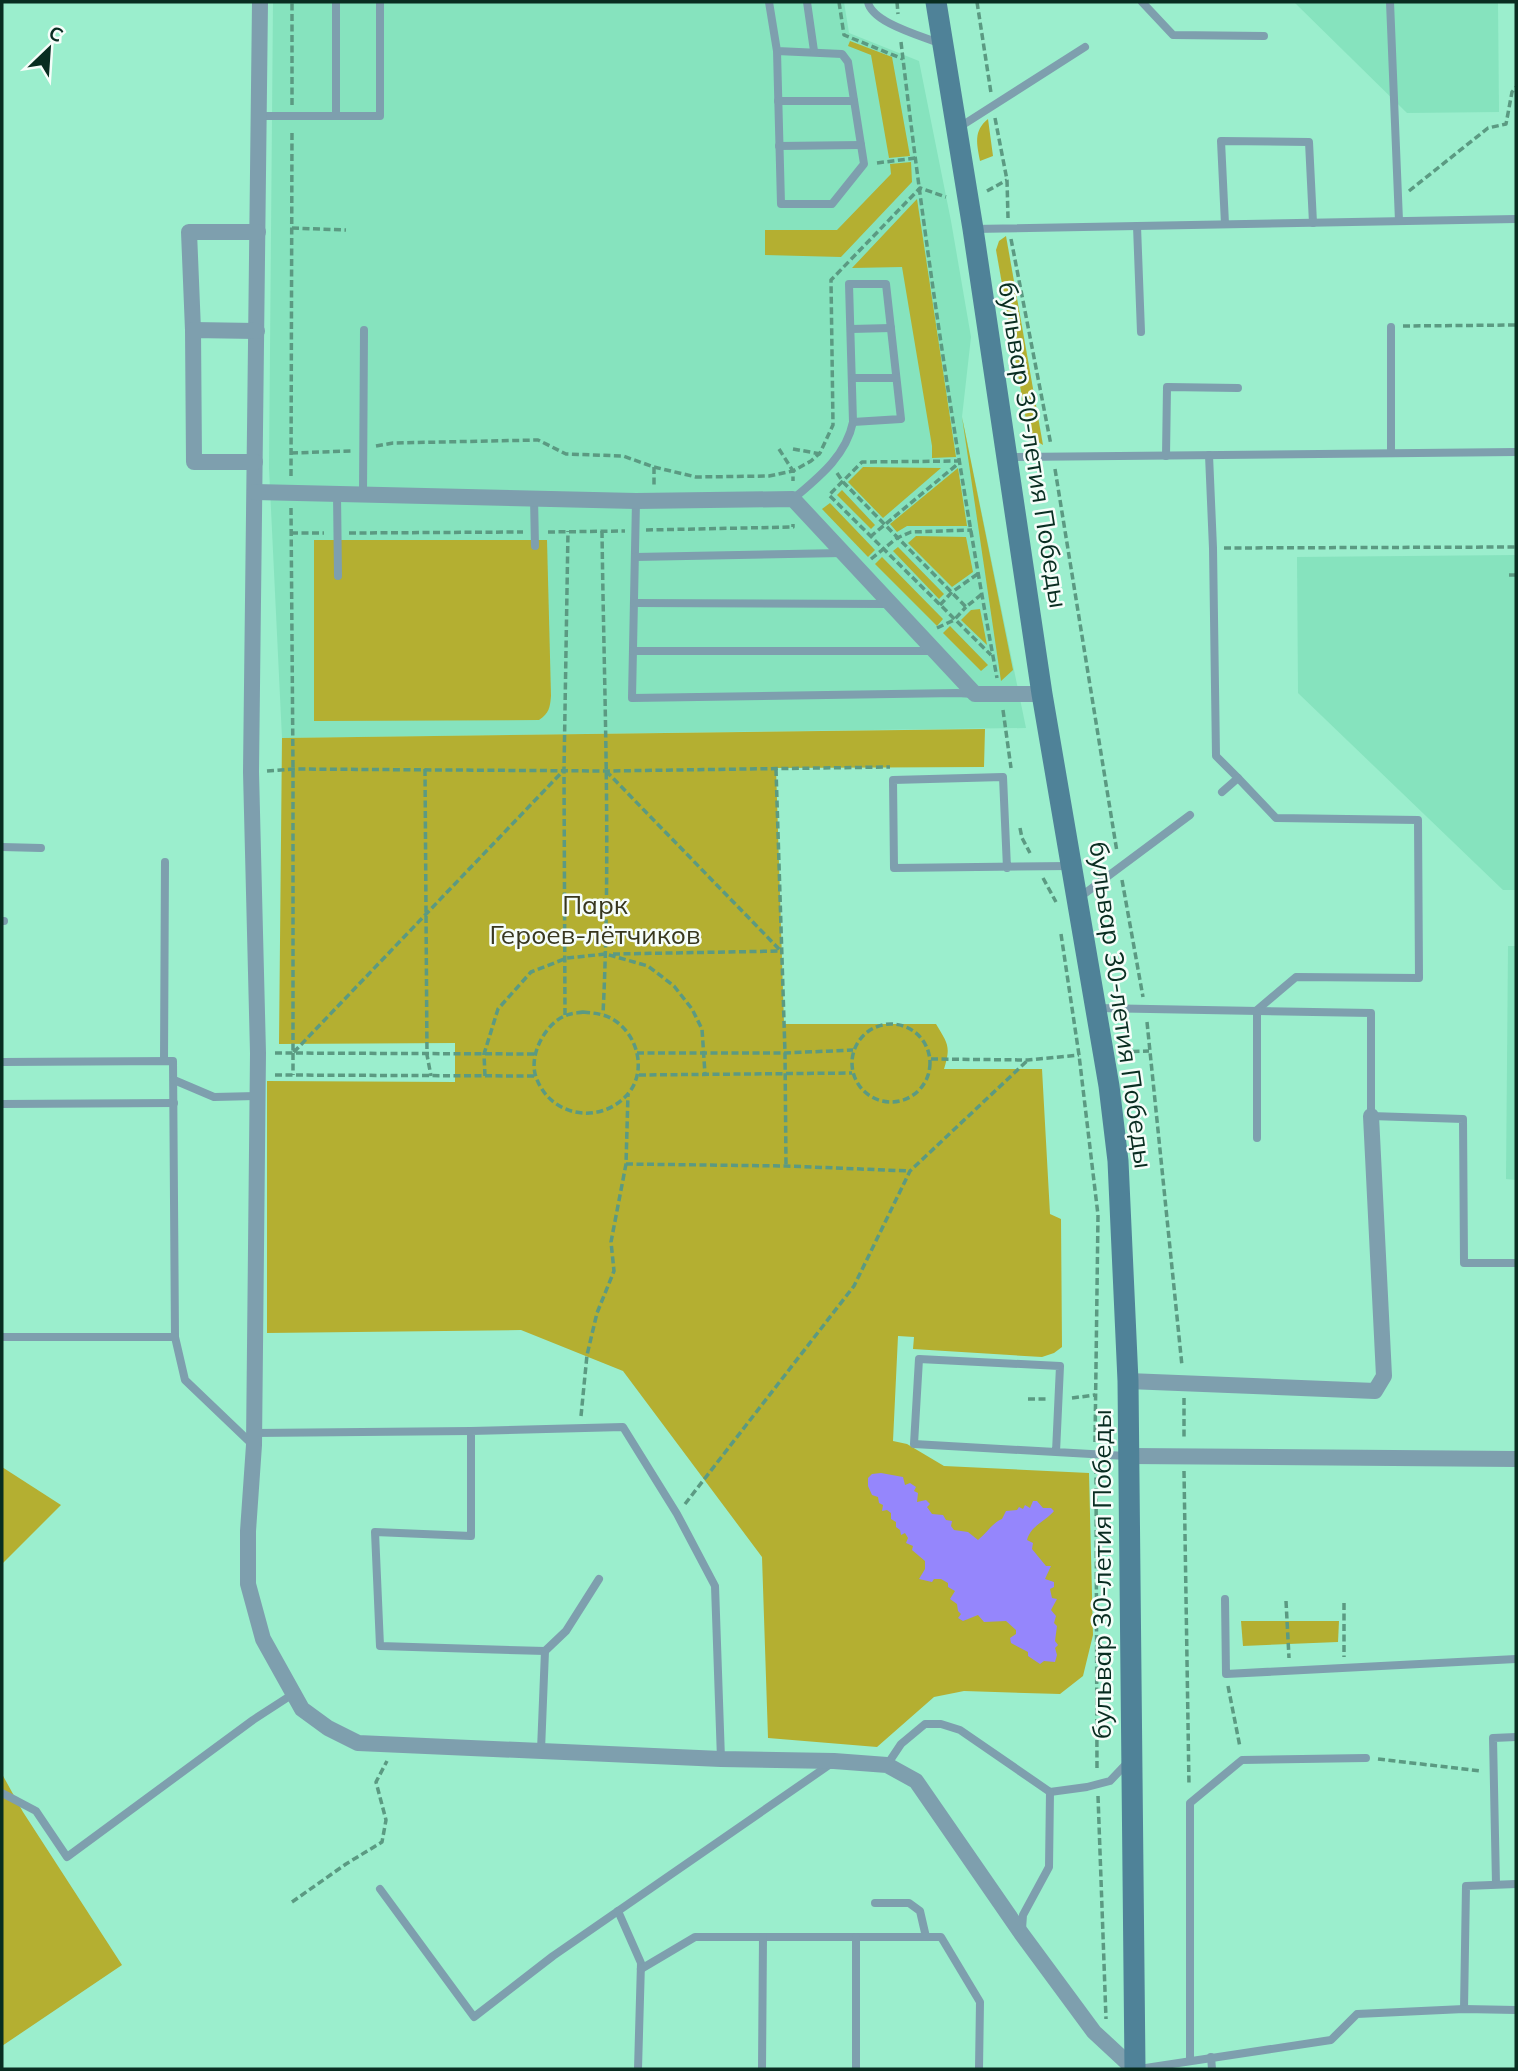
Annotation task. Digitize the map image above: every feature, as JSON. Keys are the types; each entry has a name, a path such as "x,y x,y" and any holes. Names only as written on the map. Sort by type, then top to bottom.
{"main road":[{"name":"бульвар 30-летия Победы","path":"936,2 973,229 1042,694 1079,898 1109,1086 1118,1161 1130,1456 1136,2069"}],"street":[{"path":"260,2 251,772 258,1075 254,1439 248,1531 248,1584 263,1639 302,1709 328,1728 358,1743 887,1765 916,1781 1021,1933 1094,2032 1136,2069"},
{"path":"255,462 194,462 189,232 258,232"},
{"path":"193,330 257,331"},
{"path":"255,492 636,501 793,499 975,694 1042,694"},
{"path":"1128,1381 1375,1391 1384,1376 1371,1116"},
{"path":"1130,1456 1516,1459"}],"lane":[{"path":"336,2 336,116"},
{"path":"259,116 380,116 380,2"},
{"path":"769,2 777,51 781,204 832,204 864,164 848,62 842,54 777,51"},
{"path":"807,2 814,51"},
{"path":"868,2 878,18 942,44"},
{"path":"1142,2 1173,35 1264,36"},
{"path":"1390,2 1399,221"},
{"path":"956,129 1085,47"},
{"path":"778,100 854,101"},
{"path":"1225,225 1221,142 1309,142 1313,223"},
{"path":"779,146 861,145"},
{"path":"973,229 1516,219"},
{"path":"1137,226 1141,332"},
{"path":"793,499 831,464 849,440 853,422 853,378 849,284 886,284 901,419 853,422"},
{"path":"1391,327 1391,453"},
{"path":"851,329 891,328"},
{"path":"363,494 364,330"},
{"path":"853,378 896,377"},
{"path":"1166,456 1167,387 1238,388"},
{"path":"1006,457 1516,452"},
{"path":"1209,455 1216,756 1276,818 1418,820 1419,978 1296,977 1257,1010 1256,1138"},
{"path":"337,494 338,576"},
{"path":"534,498 535,546"},
{"path":"636,501 632,698 975,694"},
{"path":"635,556 844,553"},
{"path":"634,603 891,604"},
{"path":"633,651 935,651"},
{"path":"1007,868 1003,777 893,780 894,868 1007,868 1073,866"},
{"path":"1222,792 1238,778"},
{"path":"1079,898 1191,815"},
{"path":"2,847 41,848"},
{"path":"164,1061 165,862"},
{"path":"1096,1008 1371,1013 1371,1116 1463,1119 1464,1263 1516,1263"},
{"path":"2,1062 173,1061 175,1336 185,1380 254,1439 623,1427 677,1514 715,1586 720,1759"},
{"path":"174,1080 215,1097 257,1096"},
{"path":"2,1104 174,1103"},
{"path":"2,1337 175,1336"},
{"path":"1056,1452 1060,1366 919,1359 914,1444 1056,1452 1130,1456"},
{"path":"471,1431 471,1536 375,1532 380,1646 545,1651"},
{"path":"541,1749 545,1651 566,1631 599,1579"},
{"path":"1226,1599 1226,1674 1344,1670 1516,1659"},
{"path":"2,1793 36,1811 66,1857 253,1720 293,1695"},
{"path":"887,1765 901,1744 925,1724 941,1724 960,1730 1050,1792 1110,1781 1131,1759"},
{"path":"1496,1884 1493,1738 1516,1737"},
{"path":"1189,2061 1190,1803 1242,1760 1366,1758"},
{"path":"380,1889 474,2017 553,1956 834,1761"},
{"path":"1021,1933 1023,1915 1049,1867 1050,1792"},
{"path":"1464,2009 1466,1886 1516,1884"},
{"path":"875,1903 909,1903 920,1911 926,1937"},
{"path":"618,1911 641,1963 638,2069"},
{"path":"641,1969 695,1937 941,1937 980,2002 979,2069"},
{"path":"762,2069 763,1937"},
{"path":"856,1937 856,2069"},
{"path":"1136,2069 1331,2039 1357,2014 1464,2009 1516,2010"},
{"path":"1211,2057 1212,2069"}],"path":[{"path":"292,2 293,1075"},
{"path":"839,2 844,35 903,59"},
{"path":"897,2 920,188 993,657 829,495 862,462 961,461"},
{"path":"1398,201 1488,128 1506,124 1512,92 1516,87"},
{"path":"889,161 916,158"},
{"path":"985,192 1007,180 1009,228 1053,457 1119,866 1146,1009 1184,1383 1190,1803"},
{"path":"920,188 946,197"},
{"path":"291,453 342,453 393,443 538,440 566,454 623,456 696,477 769,476 793,471 820,453 833,425 831,280 920,188"},
{"path":"292,228 346,230"},
{"path":"1391,327 1516,325"},
{"path":"291,533 635,531 793,527 793,471 779,449"},
{"path":"793,449 820,453 897,538 966,607"},
{"path":"870,537 961,461"},
{"path":"858,569 897,538 911,532 972,530"},
{"path":"565,1015 564,770 568,531"},
{"path":"602,531 606,771 606,954 603,1014"},
{"path":"1213,548 1516,547"},
{"path":"940,605 952,592 979,573"},
{"path":"1510,575 1516,575"},
{"path":"921,637 954,620 982,593"},
{"path":"251,772 293,769 606,771 901,767"},
{"path":"776,768 786,1073 786,1166"},
{"path":"425,769 427,1055 431,1076"},
{"path":"293,1053 564,770"},
{"path":"606,771 782,951"},
{"path":"485,1076 484,1054 498,1009 531,972 566,958 606,954 782,951"},
{"path":"606,954 649,967 674,986 692,1009 702,1029 705,1074"},
{"path":"583,1012 603,1014 628,1032 637,1052 639,1075 628,1094 611,1109 591,1115 566,1110 549,1099 535,1076 536,1054 541,1038 549,1027 565,1015 583,1012"},
{"path":"883,1024 909,1028 924,1041 931,1059 930,1075 914,1097 886,1103 862,1091 852,1073 853,1050 864,1034 883,1024"},
{"path":"637,1052 785,1053 853,1050"},
{"path":"258,1053 536,1054"},
{"path":"931,1059 1028,1060 1079,1055 1098,1215 1097,1784 1107,2044"},
{"path":"677,1514 854,1286 910,1171 1028,1060"},
{"path":"639,1075 852,1073"},
{"path":"258,1075 535,1076"},
{"path":"580,1428 587,1355 597,1313 614,1271 611,1242 626,1164 628,1094"},
{"path":"626,1164 910,1171"},
{"path":"1286,1601 1289,1672"},
{"path":"1344,1603 1344,1670"},
{"path":"1226,1674 1242,1760"},
{"path":"292,1902 382,1842 386,1820 376,1782 396,1744"},
{"path":"1366,1758 1494,1772"}],"shaded area":[{"path":"273,2 844,2 849,33 919,61 971,337 962,417 1026,728 282,738 269,468"},
{"path":"1294,2 1498,2 1499,112 1407,113"},
{"path":"1516,555 1516,890 1503,890 1298,693 1297,557"},
{"path":"1508,946 1516,946 1516,1180 1506,1179"},
{"path":"872,1474 903,1477 905,1485 910,1483 916,1487 914,1491 918,1493 917,1502 926,1500 930,1504 927,1507 932,1514 943,1515 946,1520 952,1521 954,1530 968,1532 978,1540 1002,1519 1006,1511 1017,1510 1019,1507 1023,1509 1025,1505 1030,1508 1033,1501 1037,1501 1043,1508 1051,1508 1054,1511 1035,1527 1027,1540 1033,1543 1032,1549 1046,1566 1051,1566 1045,1579 1054,1582 1054,1587 1050,1589 1052,1598 1057,1599 1051,1610 1056,1616 1054,1623 1057,1626 1055,1662 1044,1661 1040,1664 1028,1656 1028,1652 1011,1643 1010,1638 1016,1634 1016,1630 1006,1621 984,1622 978,1615 963,1621 958,1618 961,1614 957,1604 950,1599 955,1591 948,1587 948,1583 941,1579 934,1579 932,1582 919,1579 925,1569 925,1561 912,1550 913,1546 906,1543 908,1538 905,1533 901,1535 896,1522 891,1519 891,1513 882,1511 883,1505 879,1503 878,1497 872,1495 868,1486 868,1478"}],"green space":[{"path":"850,41 892,57 910,156 889,158 871,55 848,46"},
{"path":"988,119 993,156 980,161 978,133"},
{"path":"911,162 912,182 841,257 765,255 765,230 837,230 891,174 890,164"},
{"path":"917,199 956,457 932,458 902,267 852,268"},
{"path":"1006,236 1043,445 1031,438 1028,431 996,250 999,241"},
{"path":"962,417 1013,670 1001,681"},
{"path":"863,467 941,468 883,518 848,482"},
{"path":"958,468 967,526 907,526 897,532 890,524"},
{"path":"842,490 875,525 871,529 837,495"},
{"path":"830,503 875,550 868,557 822,509"},
{"path":"916,536 966,537 973,572 952,587 908,543"},
{"path":"314,540 547,540 551,696 547,712 539,720 314,721"},
{"path":"898,547 944,594 939,599 893,551"},
{"path":"882,557 943,619 937,626 875,564"},
{"path":"980,609 987,645 961,620 971,610"},
{"path":"950,626 988,665 981,671 943,633"},
{"name":"Парк Героев-лётчиков","path":"985,729 984,767 776,768 784,1024 936,1024 947,1045 944,1069 1042,1069 1050,1214 1061,1219 1062,1347 1042,1357 913,1349 914,1337 898,1336 893,1441 907,1444 944,1466 1089,1473 1093,1635 1083,1676 1060,1694 964,1691 934,1697 877,1747 768,1738 762,1557 623,1371 521,1330 267,1333 267,1081 455,1082 455,1043 279,1044 282,738"},
{"path":"2,1467 61,1505 2,1564"},
{"path":"1241,1621 1339,1621 1338,1642 1243,1646"},
{"path":"2,1774 23,1812 122,1965 2,2046"}]}
